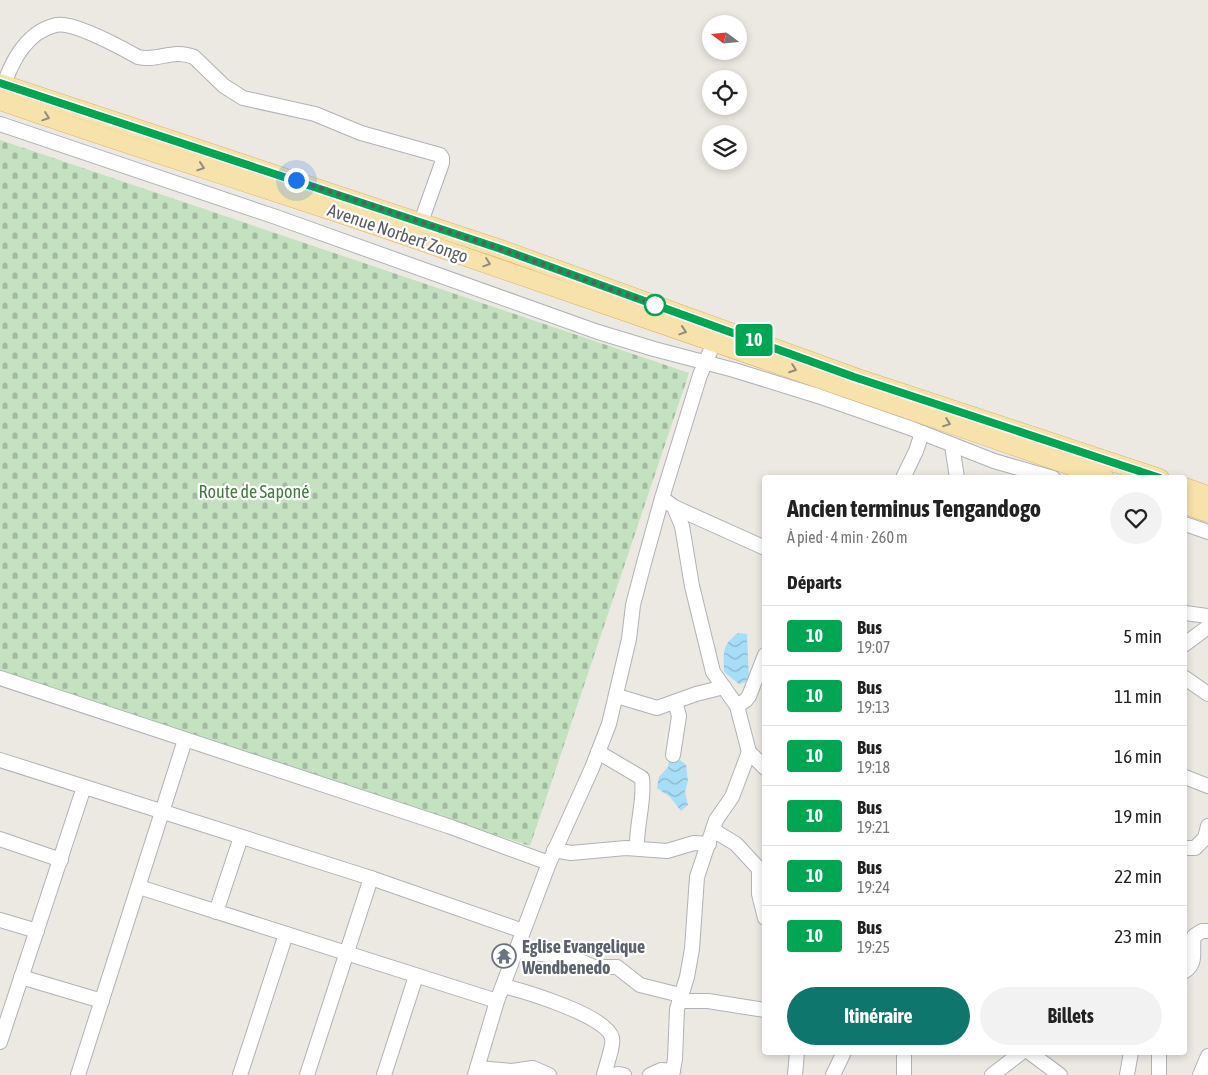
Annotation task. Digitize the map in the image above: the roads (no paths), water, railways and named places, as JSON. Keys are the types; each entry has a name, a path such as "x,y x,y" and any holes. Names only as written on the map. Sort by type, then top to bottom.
{"main road":[{"name":"Avenue Norbert Zongo","path":"1,91 421,222 501,249 717,334 1036,455 1096,475"},
{"name":"Avenue Norbert Zongo","path":"1,91 281,193 652,320 717,334 1151,475"},
{"path":"1187,487 1208,495"},
{"path":"1187,506 1208,513"}],"street":[{"path":"1,91 16,55 36,35 57,24 78,28 147,59 178,53 187,54 194,57 224,86 243,98 315,114 361,133 440,155 442,163 421,222"},
{"path":"0,124 276,217 598,332 818,396 910,428 1020,472 1036,475"},
{"path":"549,1075 533,1068 512,1071 476,1071 497,1001 552,856 609,724 617,696 633,605 662,498 705,362 717,334"},
{"path":"904,475 922,433"},
{"path":"952,444 957,475"},
{"path":"662,498 674,507 762,547"},
{"path":"674,507 682,526 692,586 711,664 714,672 737,706 749,752 762,765"},
{"path":"1187,525 1208,532"},
{"path":"1187,613 1208,616"},
{"path":"1187,643 1208,628"},
{"path":"737,706 750,696 762,663"},
{"path":"0,678 451,827 552,856 637,848 667,851 711,837 732,841 762,866"},
{"path":"1187,679 1208,694"},
{"path":"617,696 652,708 724,687"},
{"path":"673,755 679,716 675,702"},
{"path":"78,1075 185,740"},
{"path":"598,752 642,778 637,826 637,848"},
{"path":"650,1075 656,1071 672,1073 676,1051 676,1016 687,977 692,949 696,880 718,818 732,797 749,752"},
{"path":"0,760 371,878 524,931"},
{"path":"1187,777 1208,786"},
{"path":"0,1042 84,787"},
{"path":"1187,848 1195,848 1206,836 1208,826"},
{"path":"216,912 241,837"},
{"path":"0,839 61,860"},
{"path":"762,874 759,894 762,906"},
{"path":"307,1075 371,878"},
{"path":"139,887 497,1001"},
{"path":"0,920 37,930"},
{"path":"1187,969 1193,961 1194,936 1202,930 1208,931"},
{"path":"240,1075 286,934"},
{"path":"516,951 573,958 594,967 617,967 640,985 680,998 762,1010"},
{"path":"384,1075 416,976"},
{"path":"21,978 102,1001"},
{"path":"503,986 584,1014 607,1028 612,1035 613,1043 604,1075"},
{"path":"795,1075 797,1055"},
{"path":"833,1075 843,1055"},
{"path":"904,1055 904,1075"},
{"path":"992,1075 1018,1055"},
{"path":"1033,1055 1060,1075"},
{"path":"1127,1075 1130,1055"},
{"path":"1159,1055 1159,1075"},
{"path":"1200,1075 1208,1056"},
{"path":"613,1075 624,1075"}],"water":[{"path":"738,633 747,634 749,681 739,684 724,672 726,646"},
{"path":"670,757 680,760 686,765 688,781 685,792 688,805 681,811 670,797 657,788 659,777 668,767"}],"place":[{"name":"Eglise Evangelique Wendbenedo","path":"504,956"}],"park label":[{"name":"Route de Saponé","path":"254,491"}]}
